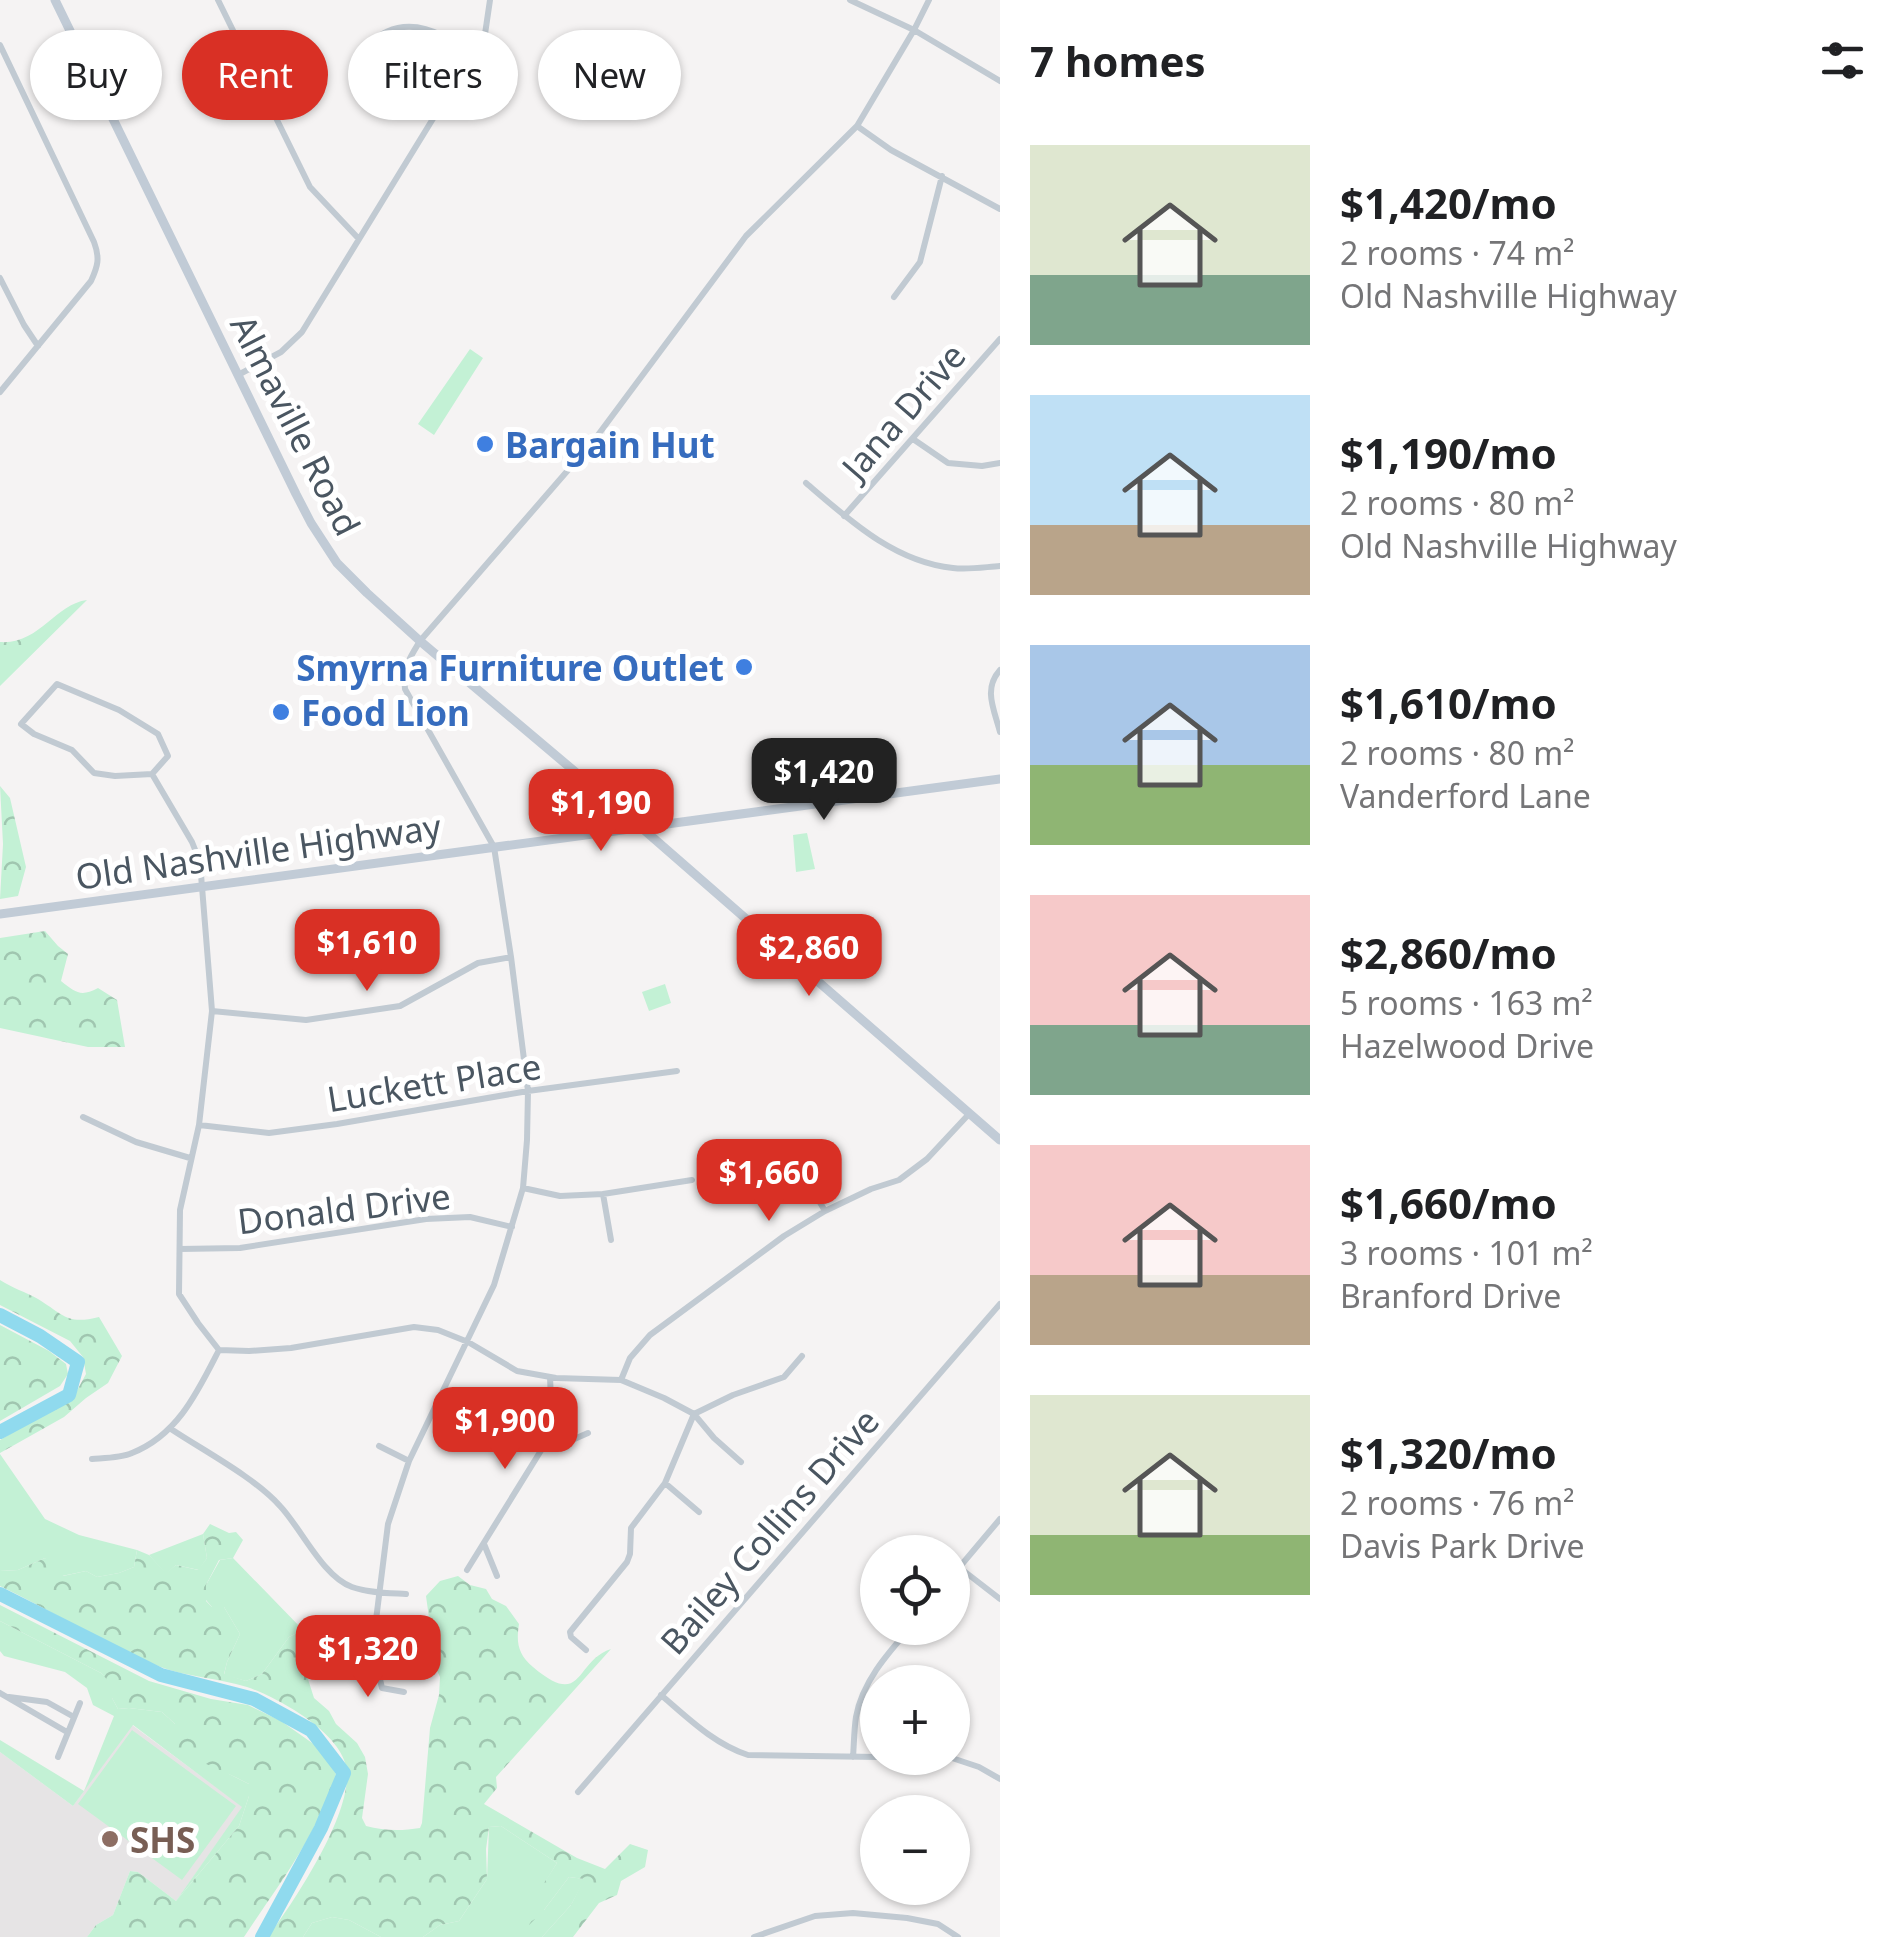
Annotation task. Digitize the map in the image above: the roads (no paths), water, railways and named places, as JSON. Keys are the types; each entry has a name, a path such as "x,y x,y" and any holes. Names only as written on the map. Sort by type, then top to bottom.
{"street":[{"name":"Almaville Road","path":"55,0 311,523 337,563 420,640 1000,1140"},
{"path":"218,0 233,30"},
{"path":"485,30 490,0"},
{"path":"850,0 914,30 1000,81"},
{"path":"404,1692 382,1688 376,1662 374,1636 388,1524 409,1461 494,1285 523,1188 528,1091 494,847 405,688 404,673 420,640 595,439 746,236 857,126 929,0"},
{"path":"389,30 403,25 422,30"},
{"path":"0,44 98,253 91,281 0,392"},
{"path":"277,120 310,187 358,238"},
{"path":"238,375 281,352 302,332 430,120"},
{"path":"857,126 891,150 1000,208"},
{"path":"894,297 920,262 942,176"},
{"path":"0,278 38,346"},
{"name":"Jana Drive","path":"844,516 1000,339"},
{"path":"913,439 948,463 1000,463"},
{"path":"806,482 844,516 902,556 953,568 1000,566"},
{"path":"1000,670 990,692 1000,732"},
{"path":"57,684 119,710 158,734 168,756 152,774 116,776 94,772 72,750 34,734 21,724 57,684"},
{"path":"152,774 200,862 212,1011 198,1126 180,1210 179,1294 220,1350 291,1348 414,1327 438,1330 468,1342 517,1371 550,1377 621,1380 664,1398 694,1414 740,1462"},
{"name":"Old Nashville Highway","path":"0,914 1000,779"},
{"path":"212,1011 306,1020 400,1006 478,963 511,957"},
{"name":"Luckett Place","path":"198,1126 269,1133 678,1070"},
{"path":"621,1380 630,1358 650,1335 784,1236 870,1189 899,1180 927,1159 969,1114"},
{"path":"84,1117 136,1142 190,1158"},
{"path":"802,1172 826,1211"},
{"path":"523,1188 560,1196 604,1194 692,1180"},
{"path":"604,1194 611,1240"},
{"name":"Donald Drive","path":"180,1249 240,1248 426,1219 470,1218 512,1227"},
{"name":"Bailey Collins Drive","path":"578,1792 1000,1304"},
{"path":"92,1460 132,1454 172,1429 220,1350"},
{"path":"586,1650 571,1638 570,1632 627,1562 631,1528 665,1483 694,1414 784,1377 802,1356"},
{"path":"467,1570 550,1436 550,1377"},
{"path":"172,1429 279,1504 333,1574 350,1586 406,1594"},
{"path":"550,1436 572,1440 588,1433"},
{"path":"379,1446 409,1461"},
{"path":"665,1483 699,1512"},
{"path":"970,1556 1000,1519"},
{"path":"484,1543 497,1576"},
{"path":"970,1576 1000,1599"},
{"path":"853,1757 856,1714 872,1678 897,1645"},
{"path":"3,1695 46,1702 74,1717"},
{"path":"3,1695 67,1732"},
{"path":"661,1695 730,1750 748,1755 860,1757"},
{"path":"58,1757 80,1703"},
{"path":"970,1764 1000,1779"},
{"path":"754,1937 815,1916 853,1913 938,1924 958,1937"}],"waterway":[{"path":"0,1315 78,1362 69,1395 0,1432"},
{"path":"0,1594 161,1675 254,1699 311,1730 344,1773 321,1828 262,1937"}],"place":[{"name":"Bargain Hut","path":"485,444"},
{"name":"Smyrna Furniture Outlet","path":"744,667"},
{"name":"Food Lion","path":"281,712"},
{"name":"SHS","path":"110,1839"}]}
